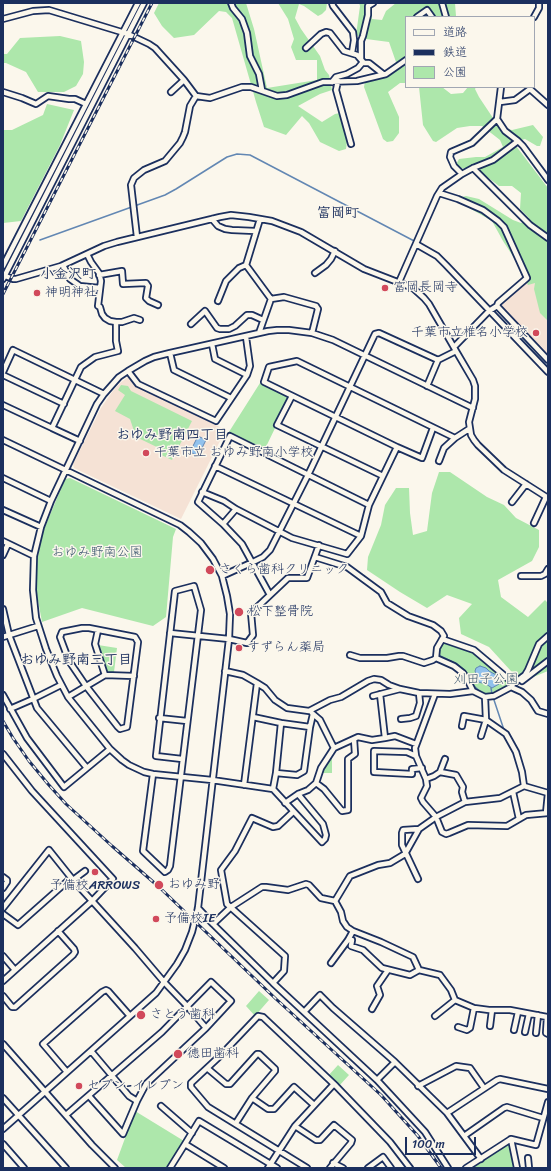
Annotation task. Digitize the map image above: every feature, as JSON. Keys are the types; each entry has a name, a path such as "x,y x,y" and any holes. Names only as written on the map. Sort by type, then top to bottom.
{"street":[{"path":"3,266 138,3"},
{"path":"144,3 4,276 16,279 63,265 104,246 226,216 238,215 260,219 278,223 300,232 364,269 413,288 429,304 475,386 476,392 469,422 471,435 478,445 504,470 547,498 534,523"},
{"path":"231,3 242,19 247,32 250,56 259,74 262,90"},
{"path":"332,3 353,32 354,40 352,53"},
{"path":"332,82 336,77 347,74 358,68 362,60 361,41 368,15 368,6 373,3"},
{"path":"442,3 446,16"},
{"path":"535,16 540,3"},
{"path":"3,19 33,11 49,10 123,32 155,48 184,80 196,96 210,98 242,87 251,86 277,96 287,95 323,82 357,81 383,74 405,61"},
{"path":"418,16 427,10 431,16"},
{"path":"306,48 321,34 326,32 330,33 344,51 357,55 383,74"},
{"path":"171,92 184,80"},
{"path":"338,81 336,90 351,144"},
{"path":"462,174 454,166 450,157 451,152 472,143 497,119 501,88"},
{"path":"500,102 515,100 530,88 548,105"},
{"path":"3,92 36,104 48,96 75,99 86,104"},
{"path":"137,237 131,185 134,178 144,170 165,161 180,143 185,132 190,106 196,96"},
{"path":"497,119 505,131 518,141 548,180"},
{"path":"399,282 442,188 462,174 492,160 518,141"},
{"path":"473,168 530,225 548,238"},
{"path":"427,386 438,360 455,349 489,311 497,306 498,303 527,278 504,226 483,210 458,198 439,193"},
{"path":"212,219 218,226 225,229 255,231"},
{"path":"246,265 255,231 260,219"},
{"path":"416,244 437,256 548,372"},
{"path":"315,273 326,265 335,251"},
{"path":"87,254 101,281 98,306 100,307 105,318 116,322 122,322 134,318 140,320"},
{"path":"63,265 70,279 80,286 100,288"},
{"path":"246,265 271,299"},
{"path":"218,301 226,281 239,268 246,265"},
{"path":"99,275 122,271 123,284 146,283 148,286 146,298 149,302 158,305"},
{"path":"271,299 284,297 316,306 318,309 312,332"},
{"path":"259,333 271,299"},
{"path":"497,306 548,360"},
{"path":"191,324 205,311 217,328 220,329 229,329 235,326 247,315 252,315 263,320"},
{"path":"52,428 81,367 95,357 118,351 116,342 116,322"},
{"path":"298,794 323,824 326,835 322,842 285,804 273,789 212,780 152,774 129,765 110,749 68,697 61,685 38,626 32,590 34,556 40,527 51,501 97,404 116,380 145,361 170,353 259,333 277,330 312,332 333,340 473,408"},
{"path":"222,576 263,557 270,550 294,504 375,334 379,333 438,360"},
{"path":"128,371 138,384 216,421 247,375 250,366 246,337"},
{"path":"212,344 215,359 247,375"},
{"path":"3,372 13,350 104,394"},
{"path":"170,353 174,370 231,398"},
{"path":"433,428 422,458 264,382 269,367 297,362 455,438"},
{"path":"3,375 64,404"},
{"path":"292,396 277,425 383,476"},
{"path":"3,405 80,441"},
{"path":"439,461 444,448 455,438 469,429"},
{"path":"270,595 242,544 223,524 198,502 230,436 369,505"},
{"path":"3,440 180,525 201,543 213,559 222,576 230,614 229,639 198,908 192,932 185,950 156,993 3,1129"},
{"path":"202,492 224,501 236,509 292,538 347,554 361,536 369,505 397,447"},
{"path":"215,466 361,536"},
{"path":"3,478 51,501"},
{"path":"512,502 526,484"},
{"path":"223,524 236,509"},
{"path":"3,510 40,527"},
{"path":"3,541 34,556"},
{"path":"3,555 8,544"},
{"path":"170,633 229,639 247,643 254,635 251,612 288,578 308,578 319,545"},
{"path":"315,557 347,567 381,592 387,603 408,616 433,625 441,631 444,636 437,648 436,658"},
{"path":"521,576 540,576 545,574 548,569"},
{"path":"152,774 143,851 165,872 170,866 201,610 194,586 175,591 159,718 156,756 182,759"},
{"path":"3,609 9,635 37,708 87,768"},
{"path":"3,637 38,626"},
{"path":"89,628 98,630 135,637 138,642 127,727 120,729 86,686 69,661 60,637 62,632 75,629 89,628"},
{"path":"98,630 95,644 105,675"},
{"path":"512,686 525,675 539,644 548,636"},
{"path":"442,639 474,650 512,682 512,686 531,700 538,711 548,714"},
{"path":"350,656 360,658 387,658 404,656 424,663 436,658"},
{"path":"436,658 454,666 463,673 473,691"},
{"path":"311,712 330,700 341,697 374,679 381,680 400,689 419,693 450,694 473,691 485,697 494,696 524,679 548,661"},
{"path":"225,671 242,675 257,683 265,688 274,700 287,708 311,712 320,720 334,748"},
{"path":"68,697 105,675 134,676"},
{"path":"244,785 257,683"},
{"path":"10,709 61,685"},
{"path":"373,696 400,689"},
{"path":"401,719 416,716 420,703 419,693"},
{"path":"380,694 385,738"},
{"path":"335,901 350,876 378,865 390,863 405,854 420,829 436,817 465,802 500,798 524,786 548,793 547,813 526,815 507,826 468,825 446,834 442,832 436,817 421,798 427,786 422,768 416,756 416,744 435,694"},
{"path":"3,695 27,738 64,787 110,749"},
{"path":"481,736 486,720 485,697"},
{"path":"419,709 428,713"},
{"path":"276,773 297,775 304,772 311,712"},
{"path":"462,726 464,716 486,720 506,734 516,752 522,772 524,786"},
{"path":"253,717 310,727"},
{"path":"159,718 187,721"},
{"path":"273,789 281,722"},
{"path":"285,804 298,794 308,790 316,783 321,768 334,748 358,737 372,740 395,736 416,744"},
{"path":"316,783 324,789 342,811 348,810 348,759 355,754 354,739"},
{"path":"416,756 407,752 374,751 374,772 412,774 412,769 422,768"},
{"path":"3,754 32,791 113,879 92,901 3,981"},
{"path":"426,779 440,772 445,759"},
{"path":"440,772 456,775 463,787 462,792 465,802"},
{"path":"513,792 519,819"},
{"path":"273,983 284,971 285,956 227,904 221,870 235,851 252,818 273,827 278,826 293,812"},
{"path":"418,879 402,845 402,833 403,830 420,829"},
{"path":"3,908 49,850 72,879 206,1028"},
{"path":"3,914 18,925 72,879 85,871"},
{"path":"3,877 7,880 7,882 3,888"},
{"path":"213,924 231,907 262,887 288,890 306,884 321,898 335,901 347,927 413,957 419,970"},
{"path":"198,908 273,983 377,1080 425,1132 448,1168"},
{"path":"3,996 12,1007 15,1007 73,955 75,952 74,949 58,931"},
{"path":"331,963 353,931"},
{"path":"348,940 352,940 351,946 363,950 379,967 410,975 419,970 440,975 451,990 455,1000 474,1008 510,1010 548,1017 546,1034 548,1034"},
{"path":"3,956 15,970"},
{"path":"372,1009 380,995 377,986 388,970"},
{"path":"66,1115 162,1032 211,982 231,1001 206,1028 146,1084 122,1134 89,1096"},
{"path":"67,1072 43,1044 106,990 130,1016"},
{"path":"304,1012 320,995 395,1062 447,1113 481,1159"},
{"path":"436,1016 455,1000"},
{"path":"458,1027 468,1030 470,1028 474,1008"},
{"path":"490,1026 492,1010"},
{"path":"514,1030 518,1012"},
{"path":"525,1032 530,1014"},
{"path":"536,1032 538,1015"},
{"path":"307,1168 208,1107 191,1087 190,1083 221,1055 258,1016 260,1016 334,1084 390,1142 410,1168"},
{"path":"3,1044 109,1165 116,1168"},
{"path":"91,1051 111,1076 130,1096 137,1101"},
{"path":"207,1068 226,1084 230,1084 257,1054 259,1054 275,1068 275,1071 252,1098 236,1123"},
{"path":"377,1080 395,1062"},
{"path":"418,1086 456,1066 470,1068 484,1088"},
{"path":"447,1113 500,1079 548,1090"},
{"path":"270,1166 295,1126 334,1084"},
{"path":"252,1098 268,1109 274,1109 294,1087 314,1105"},
{"path":"3,1098 66,1168"},
{"path":"466,1168 511,1139 536,1145 548,1102"},
{"path":"161,1106 192,1133"},
{"path":"464,1136 504,1108 543,1118"},
{"path":"170,1168 199,1121 270,1166 277,1168"},
{"path":"295,1126 316,1140 320,1140 334,1124 352,1140 330,1168"},
{"path":"511,1139 517,1168"},
{"path":"3,1144 24,1168"},
{"path":"184,1144 224,1168"},
{"path":"368,1168 382,1157 391,1168"},
{"path":"528,1158 529,1168"},
{"path":"333,1163 343,1168"}],"shaded area":[{"name":"千葉市立椎名小学校","path":"548,263 548,358 498,307 499,304"},
{"name":"千葉市立 おゆみ野南小学校","path":"128,377 136,386 226,430 181,519 74,468 73,464 101,408 112,392"}],"green space":[{"path":"159,3 246,3 254,29 267,88 317,80 317,60 296,60 291,47 294,39 288,19 278,3 327,3 326,10 318,16 299,4 295,18 320,56 325,70 329,75 332,90 320,94 298,106 322,122 335,114 340,113 347,142 346,149 339,151 320,142 309,123 302,116 286,135 264,127 232,18 226,12 219,11 194,35 174,38 162,26 154,13"},
{"path":"359,3 370,3 372,19 382,20 386,11 396,3 455,3 456,16 405,16 405,83 400,83 388,92 399,117 399,133 393,141 387,142 383,139 364,87 365,81 392,74 394,72 396,62 389,42 366,39 356,35 360,6"},
{"path":"60,36 81,41 84,62 83,74 76,86 64,92 38,92 26,72 3,63 3,54 7,54 20,38"},
{"path":"419,88 443,88 451,94 463,93 467,88 476,88 479,97 499,127 512,130 533,125 543,137 540,146 537,146 525,139 513,142 548,188 548,321 540,313 534,289 535,283 528,285 516,261 492,221 464,205 462,197 466,196 479,199 513,220 521,223 529,218 520,209 521,193 512,186 499,186 482,173 466,168 453,170 459,159 485,157 503,147 500,140 482,126 470,126 457,128 436,142 433,141 423,125"},
{"path":"47,104 74,110 60,145 21,221 3,223 3,130 12,130 43,115"},
{"path":"260,383 290,397 264,451 227,435"},
{"path":"121,385 128,386 131,391 192,421 172,460 159,454 161,449 136,437 130,419 115,411 125,395 118,390"},
{"path":"439,472 450,472 487,497 504,505 516,518 539,530 539,547 532,561 498,580 501,597 528,617 545,600 548,603 548,671 521,682 489,647 461,634 459,618 472,604 447,595 427,608 367,570 368,557 381,525 385,505 396,488 409,488 413,535 427,531 432,493"},
{"name":"おゆみ野南公園","path":"70,478 176,529 173,537 166,617 153,626 82,608 42,622 37,595 37,562 42,534 65,479"},
{"name":"刈田子公園","path":"443,641 473,651 511,682 510,685 491,695 483,695 472,687 468,677 438,656 438,651"},
{"path":"98,645 117,648 114,672 106,672"},
{"path":"332,754 332,773 321,773 323,769"},
{"path":"259,991 269,1000 255,1016 246,1006"},
{"path":"338,1065 349,1075 339,1086 328,1076"},
{"path":"135,1111 184,1141 166,1168 126,1168 117,1160"},
{"path":"510,1141 515,1168 469,1168"}],"water":[{"path":"198,436 206,440 198,456 190,452"},
{"path":"480,666 498,676 500,680 499,684 492,688 475,680 476,668"}],"waterway":[{"path":"40,240 165,195 227,157 237,154 250,155 439,254 548,367"},
{"path":"440,649 438,653 440,656 457,664 463,669 469,676 474,686 483,694 492,694"},
{"path":"471,680 476,681"},
{"path":"491,688 492,694"},
{"path":"493,697 504,730"}],"railway":[{"path":"3,294 152,3"},
{"path":"3,721 29,761 66,804 159,887 276,999 381,1095 418,1136 441,1168"}],"place":[{"name":"富岡長岡寺","path":"385,288"},
{"name":"神明神社","path":"37,293"},
{"name":"千葉市立椎名小学校","path":"536,333"},
{"name":"千葉市立 おゆみ野南小学校","path":"146,453"},
{"name":"さくら歯科クリニック","path":"210,570"},
{"name":"松下整骨院","path":"239,612"},
{"name":"すずらん薬局","path":"239,648"},
{"name":"予備校ARROWS","path":"95,872"},
{"name":"おゆみ野","path":"159,885"},
{"name":"予備校IE","path":"156,919"},
{"name":"さとう歯科","path":"141,1015"},
{"name":"徳田歯科","path":"178,1054"},
{"name":"セブン-イレブン","path":"79,1086"}],"district":[{"name":"富岡町","path":"338,213"},
{"name":"小金沢町","path":"68,274"},
{"name":"おゆみ野南四丁目","path":"172,435"},
{"name":"おゆみ野南三丁目","path":"76,660"}]}
